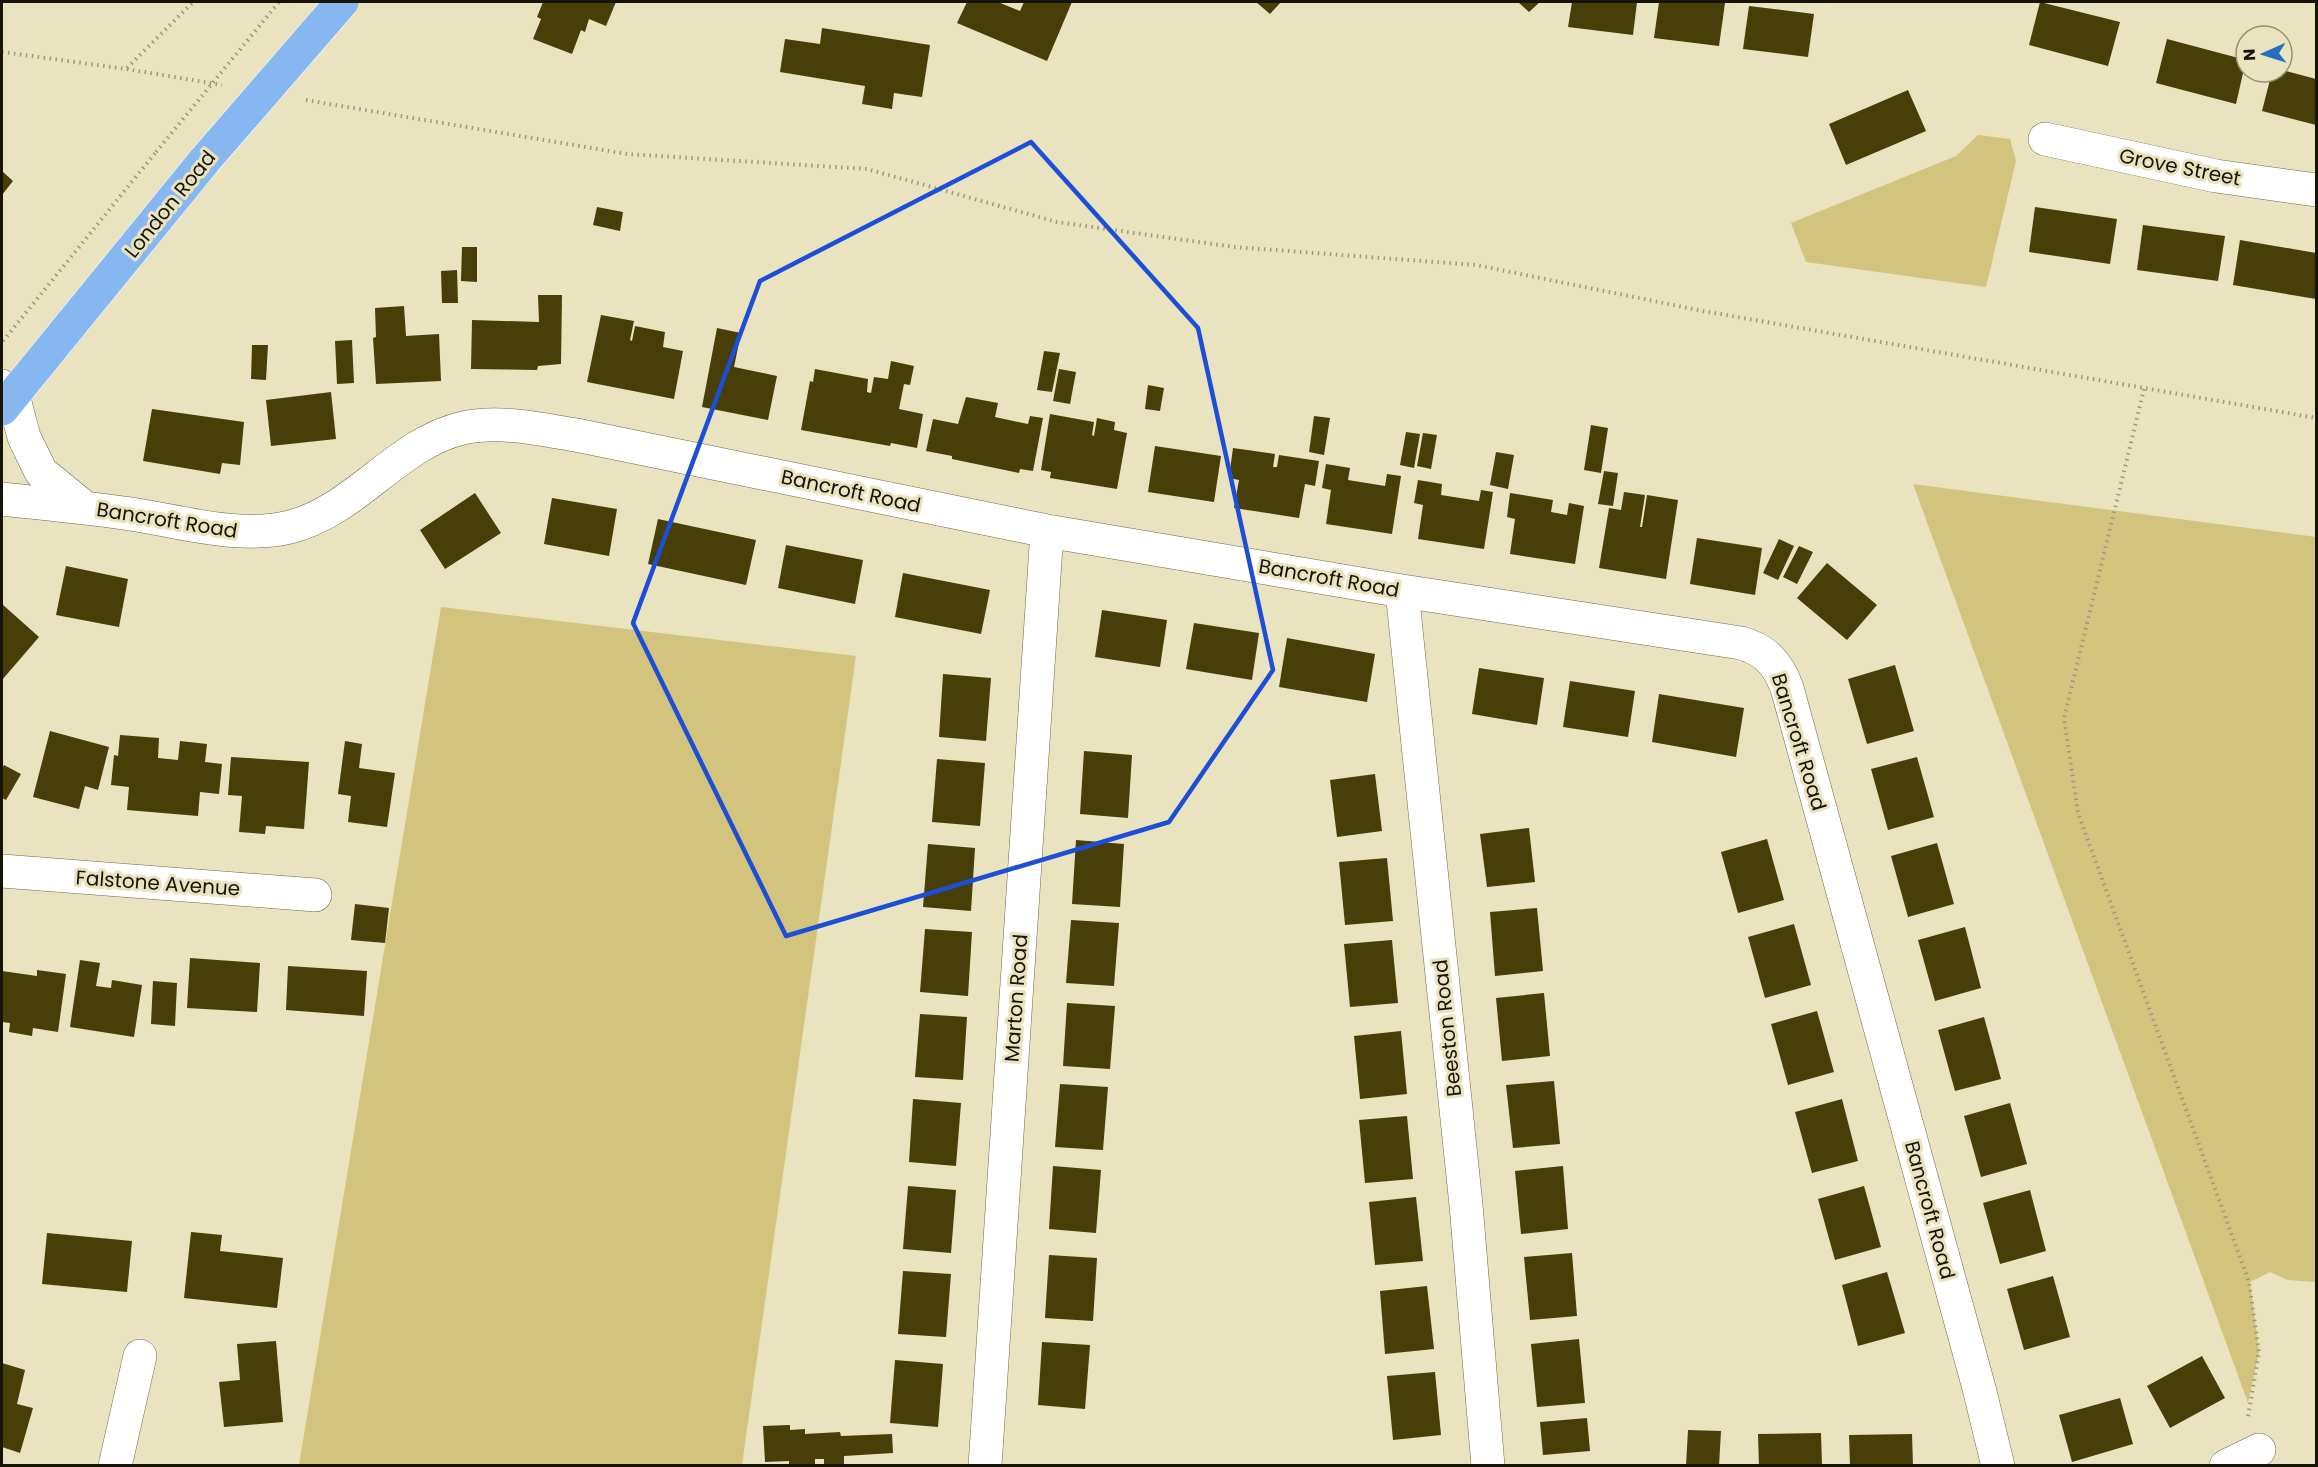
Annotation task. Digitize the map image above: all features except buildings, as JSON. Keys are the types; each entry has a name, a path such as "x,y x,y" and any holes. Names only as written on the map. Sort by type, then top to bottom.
{"main road":[{"name":"London Road","path":"5,397 342,2"}],"street":[{"name":"Grove Street","path":"2045,139 2216,176 2316,190"},
{"name":"Bancroft Road","path":"5,397 41,472 84,507"},
{"name":"Bancroft Road","path":"2,500 84,507 247,532 289,527 315,519 339,507 400,460 433,440 462,428 493,424 529,427 1047,531 1402,591 1741,643 1759,650 1775,664 1787,688 1979,1388 1998,1466"},
{"name":"Marton Road","path":"985,1466 1047,531"},
{"name":"Beeston Road","path":"1402,591 1466,1205 1488,1466"},
{"name":"Falstone Avenue","path":"2,871 315,895"},
{"path":"114,1466 140,1356"},
{"path":"2226,1466 2253,1437"}],"path":[{"path":"126,69 193,2"},
{"path":"3,341 279,2"},
{"path":"2,52 126,69 231,87"},
{"path":"301,99 627,154 867,169 1057,222 1186,241 1234,247 1476,265 1703,311 2316,418"},
{"path":"2144,389 2064,718 2078,813 2249,1282 2259,1352 2253,1437"}],"highlighted area":[{"path":"1031,142 1198,328 1273,670 1169,822 786,936 633,623 760,281"}],"shaded area":[{"path":"1978,135 2010,139 2016,161 1986,287 1806,262 1791,223 1956,156"},
{"path":"1913,484 2316,537 2316,1282 2288,1280 2270,1272 2250,1282 2259,1352 2248,1403"},
{"path":"441,607 856,656 742,1465 299,1465"}]}
